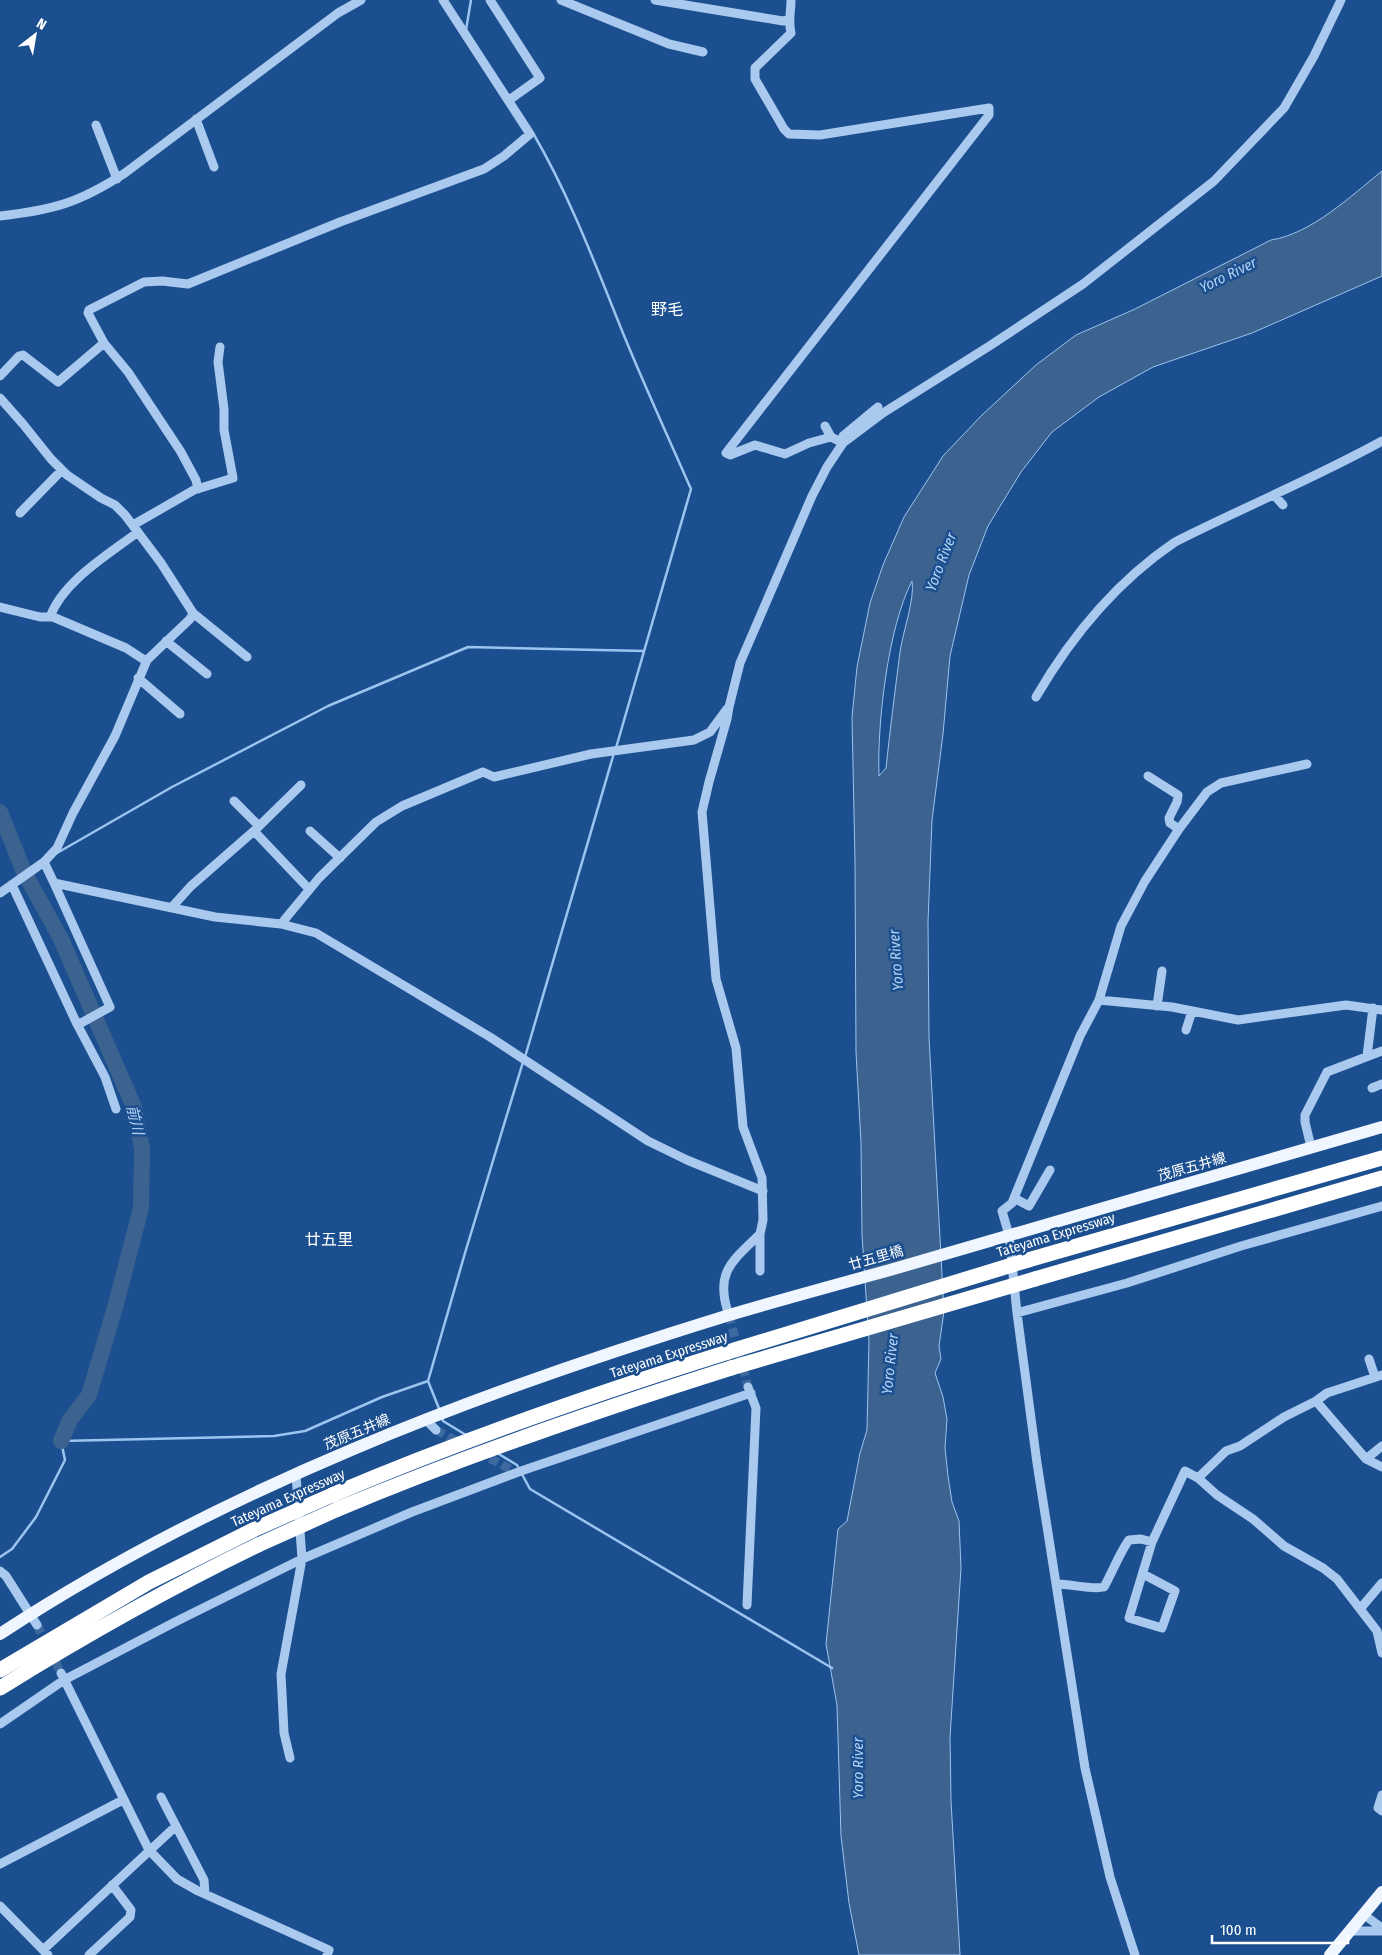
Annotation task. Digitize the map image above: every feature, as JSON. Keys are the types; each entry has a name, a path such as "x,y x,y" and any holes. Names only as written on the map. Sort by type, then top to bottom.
{"highway":[{"name":"Tateyama Expressway","path":"0,1688 96,1630 181,1583 258,1545 394,1468 533,1416 728,1352 1028,1260 1382,1158"},
{"name":"Tateyama Expressway","path":"0,1670 149,1582 253,1530 335,1502 401,1483 539,1431 731,1368 1382,1178"}],"main road":[{"name":"茂原五井線","path":"1010,1235 1382,1127"},
{"name":"廿五里橋","path":"750,1310 1010,1235"},
{"name":"茂原五井線","path":"0,1634 34,1620 177,1531 358,1446 565,1369 728,1315 750,1310"},
{"path":"1330,1955 1382,1892"}],"street":[{"path":"0,216 36,212 65,206 97,192 338,13 362,0"},
{"path":"198,489 196,480 181,452 128,372 104,343 88,313 89,310 144,282 162,281 188,284 340,222 484,169 504,156 530,134 443,0"},
{"path":"490,0 540,78 509,100"},
{"path":"561,0 669,44 703,52"},
{"path":"655,0 783,21 788,20"},
{"path":"711,9 714,0"},
{"path":"790,0 791,14 788,20 791,33 755,68 755,79 784,129 789,134 820,135 989,108 989,115 726,453 730,454 755,445 785,454 809,443 837,440 991,346 1084,284 1214,181 1284,108 1314,56 1341,0"},
{"path":"196,119 214,167"},
{"path":"96,125 117,179"},
{"path":"0,376 19,356 23,355 58,382 104,343"},
{"path":"50,617 58,600 74,582 136,529 180,498 198,489 233,478 224,430 224,409 218,362 220,347"},
{"path":"0,398 62,470 101,498 116,505 161,563 193,613 247,657"},
{"path":"760,1271 760,1234 763,1220 762,1178 743,1127 736,1048 716,979 702,812 740,663 812,496 827,467 837,440 878,407"},
{"path":"826,426 837,440"},
{"path":"1036,697 1056,663 1089,619 1130,577 1175,542 1250,504 1274,495 1382,440"},
{"path":"20,514 62,470"},
{"path":"1274,495 1283,505"},
{"path":"0,607 40,617 50,617 126,648 146,662"},
{"path":"0,893 44,862 61,842 73,813 115,736 146,662 190,619 193,613"},
{"path":"166,641 207,674"},
{"path":"138,678 180,714"},
{"path":"281,924 310,889 376,822 436,790 483,772 494,777 591,754 694,740 710,732 729,707"},
{"path":"1136,1955 1118,1904 1091,1796 1036,1463 1017,1313 1010,1235 1002,1212 1012,1203 1080,1036 1099,1000 1121,926 1145,881 1179,829 1213,786 1307,764"},
{"path":"1148,776 1178,795 1177,802 1169,818 1170,823 1179,829"},
{"path":"172,907 191,886 257,829 301,785"},
{"path":"234,801 310,889"},
{"path":"310,831 340,858"},
{"path":"44,862 110,1007 81,1023"},
{"path":"54,883 215,917 281,924 316,933 490,1037 648,1141 763,1191"},
{"path":"12,885 77,1024 105,1077 116,1109"},
{"path":"1157,1006 1162,972"},
{"path":"1099,1000 1192,1011 1238,1020 1346,1005 1378,1009 1366,1056"},
{"path":"1186,1030 1192,1011"},
{"path":"1311,1147 1305,1115 1327,1072 1382,1051"},
{"path":"1372,1088 1382,1084"},
{"path":"1014,1198 1030,1206 1050,1170"},
{"path":"1017,1313 1127,1283 1241,1246 1382,1206"},
{"path":"728,1315 723,1282 730,1263 760,1234"},
{"path":"1198,1478 1226,1451 1240,1446 1284,1417 1316,1401 1327,1393 1378,1376 1369,1359"},
{"path":"0,1724 62,1677 302,1559 412,1512 514,1472 750,1390 756,1408 747,1605"},
{"path":"1316,1401 1366,1459 1382,1467"},
{"path":"426,1420 436,1430"},
{"path":"1366,1459 1382,1446"},
{"path":"1143,1574 1175,1591 1162,1628 1129,1618 1152,1542 1185,1472 1198,1478 1216,1495 1252,1519 1284,1546 1323,1568 1337,1579 1377,1631 1382,1653"},
{"path":"290,1758 284,1732 281,1674 302,1559 296,1475"},
{"path":"1057,1584 1104,1587 1124,1546 1129,1540 1141,1539 1152,1542"},
{"path":"3,1573 34,1620"},
{"path":"1360,1609 1382,1583"},
{"path":"62,1677 149,1850 177,1879 205,1894 329,1950 326,1955"},
{"path":"1382,1795 1378,1808 1382,1811"},
{"path":"161,1796 204,1880 205,1894"},
{"path":"0,1864 123,1800"},
{"path":"0,1906 45,1953 112,1885 176,1826"},
{"path":"89,1955 130,1917 130,1910 112,1885"},
{"path":"1363,1914 1382,1930"},
{"path":"1350,1931 1382,1930"}],"water":[{"name":"Yoro River","path":"1382,171 1382,276 1252,333 1153,367 1099,397 1052,432 1021,472 988,526 969,575 950,656 943,734 932,820 928,922 929,1038 944,1311 939,1346 941,1359 935,1373 943,1397 947,1419 945,1448 952,1502 959,1521 961,1568 950,1737 951,1801 960,1955 859,1955 849,1903 841,1836 837,1705 826,1644 838,1529 847,1521 860,1453 867,1430 869,1341 862,1235 861,1143 856,1052 852,717 857,667 870,603 883,565 904,517 943,456 981,416 1036,365 1076,335 1135,309 1271,240 1301,230 1316,222","holes":["912,581 900,652 886,768 879,776 882,704 890,649 896,624"]}],"waterway":[{"path":"466,30 471,0"},
{"path":"533,133 571,208 691,489 616,748"},
{"path":"57,853 172,787 328,706 468,647 644,651"},
{"path":"525,1057 614,753"},
{"name":"前川","path":"0,812 24,872 61,939 134,1107 142,1149 141,1208 116,1304 89,1395 70,1420 61,1441"},
{"path":"440,1411 428,1381 523,1062"},
{"path":"0,1557 12,1549 36,1517 65,1460 61,1441 274,1436 305,1431 382,1397 428,1381"},
{"path":"442,1418 443,1421 466,1435"},
{"path":"497,1453 517,1465 530,1489 832,1668"}],"tunnel":[{"path":"729,1315 748,1387"},
{"path":"436,1430 462,1444"},
{"path":"478,1452 512,1470"},
{"path":"37,1625 61,1673"}],"district":[{"name":"野毛","path":"667,309"},
{"name":"廿五里","path":"329,1239"}]}
